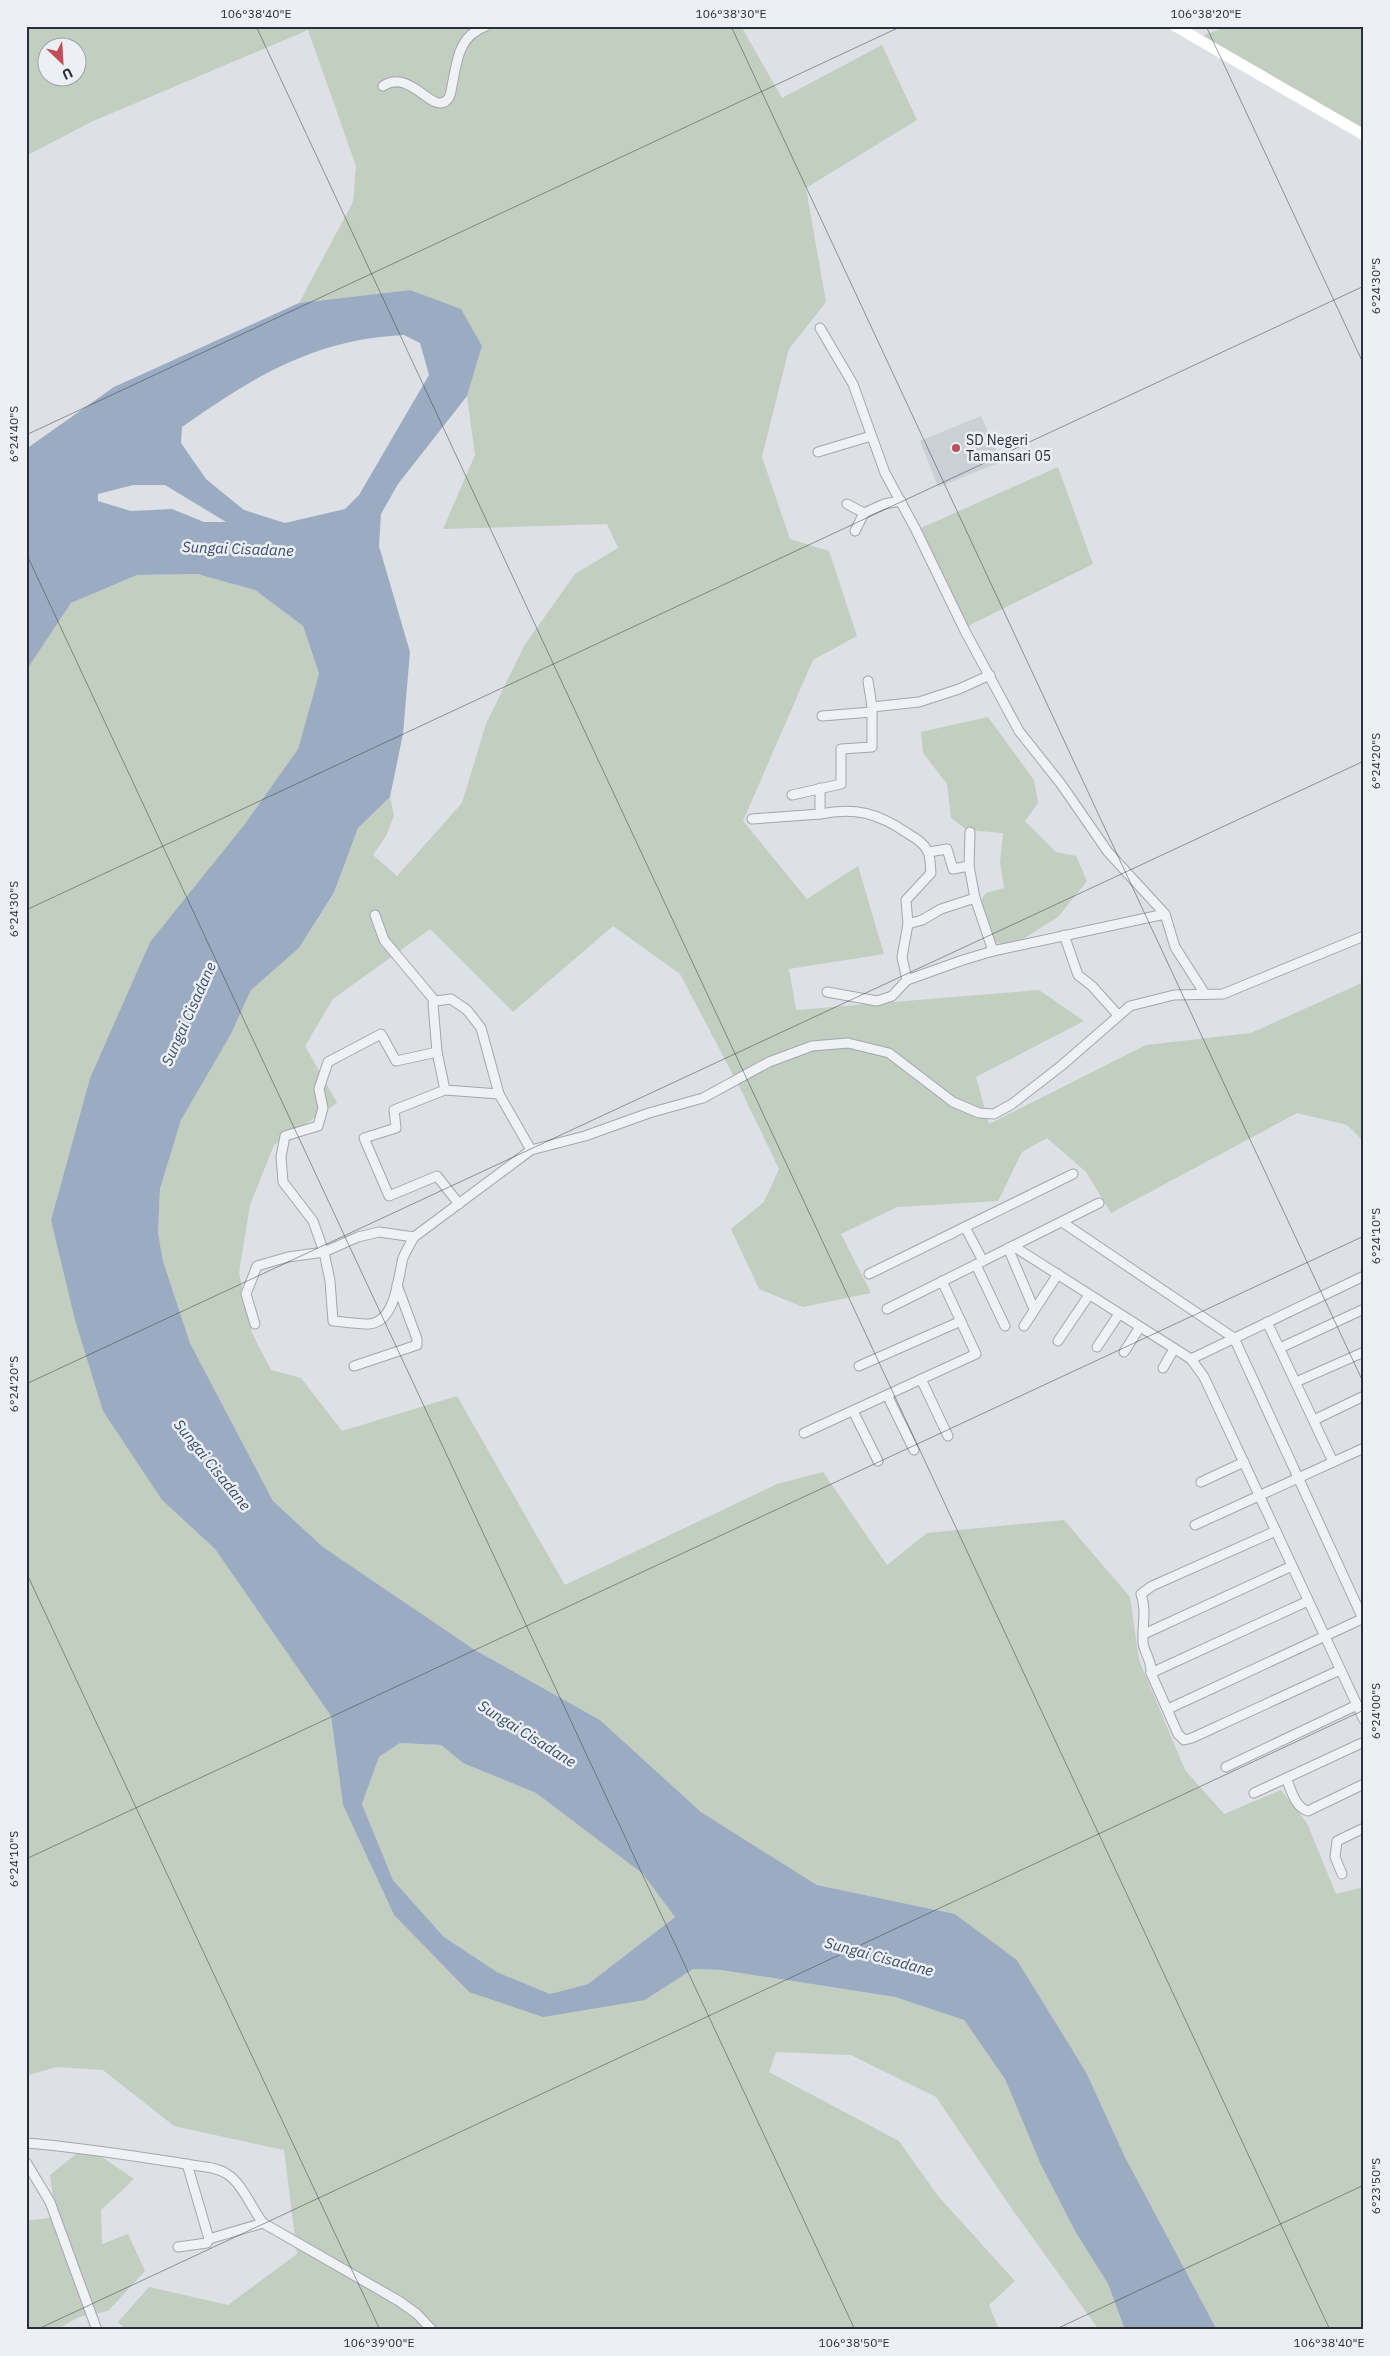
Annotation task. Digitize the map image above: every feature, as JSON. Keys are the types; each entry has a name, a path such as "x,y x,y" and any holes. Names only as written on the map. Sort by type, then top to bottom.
{"main road":[{"path":"1175,26 1364,135"}],"street":[{"path":"383,86 391,81 404,82 436,103 442,103 449,99 458,52 468,38 486,26"},
{"path":"820,328 853,384 866,416 870,436 885,473 901,501 965,631 1019,731 1062,784 1108,852 1165,914 1175,946 1205,994"},
{"path":"818,452 870,436"},
{"path":"855,531 864,513 884,504 901,501"},
{"path":"847,504 864,513"},
{"path":"822,716 919,702 959,689 990,675"},
{"path":"792,795 842,784 841,749 872,747 872,710 868,681"},
{"path":"820,788 820,814"},
{"path":"752,819 820,814 840,810 868,813 888,820 923,844 929,852 931,873 906,900 908,924 902,957 907,980"},
{"path":"970,832 969,866 975,898 992,951"},
{"path":"929,852 947,849 953,869 969,866"},
{"path":"908,924 922,920 941,909 975,898"},
{"path":"827,992 877,1001 892,996 907,980 992,951 1165,914"},
{"path":"375,915 384,940 435,1001"},
{"path":"1064,936 1078,975 1092,986 1118,1015"},
{"path":"437,1052 396,1061 381,1034 328,1062 319,1089 323,1108 318,1126 285,1136 281,1156 283,1182 313,1221 324,1252 330,1280 333,1321 370,1324 378,1321 389,1310 404,1256 414,1237 531,1150 585,1136 649,1113 703,1098 769,1062 812,1046 829,1043 848,1043 888,1053 953,1102 979,1113 994,1114 1012,1104 1061,1066 1130,1006 1174,995 1223,994 1364,936"},
{"path":"435,1001 451,1000 467,1010 481,1028 499,1094 531,1150"},
{"path":"435,1001 433,1004 437,1052 445,1090"},
{"path":"459,1204 437,1176 389,1196 364,1138 396,1128 394,1110 445,1090 499,1094"},
{"path":"869,1274 1073,1174"},
{"path":"887,1309 1100,1203"},
{"path":"1062,1222 1234,1338 1363,1619 1324,1635 1168,1709"},
{"path":"965,1227 1006,1326"},
{"path":"255,1324 246,1294 257,1266 288,1257 324,1252 358,1237 379,1232 414,1237"},
{"path":"1011,1247 1058,1274 1190,1359 1204,1377 1364,1720"},
{"path":"1011,1247 1034,1309"},
{"path":"1024,1326 1058,1274"},
{"path":"1190,1359 1364,1276"},
{"path":"804,1433 976,1354 942,1281"},
{"path":"354,1366 418,1345 397,1285"},
{"path":"1058,1341 1089,1295"},
{"path":"1280,1348 1364,1309"},
{"path":"1098,1346 1119,1314"},
{"path":"859,1366 960,1321"},
{"path":"1268,1322 1333,1462"},
{"path":"1124,1352 1140,1327"},
{"path":"1163,1368 1174,1349"},
{"path":"1296,1382 1364,1352"},
{"path":"921,1379 948,1436"},
{"path":"887,1395 914,1450"},
{"path":"1314,1420 1364,1396"},
{"path":"853,1411 878,1461"},
{"path":"1195,1525 1364,1448"},
{"path":"1201,1482 1244,1462"},
{"path":"1276,1531 1145,1590 1141,1594 1146,1616 1143,1644 1152,1663 1151,1673 1178,1734 1184,1740 1192,1738 1340,1670"},
{"path":"1144,1634 1292,1566"},
{"path":"1151,1673 1308,1601"},
{"path":"1226,1767 1357,1705"},
{"path":"1254,1793 1364,1742"},
{"path":"1286,1778 1296,1801 1303,1810 1308,1811 1364,1784"},
{"path":"1342,1874 1335,1857 1337,1841 1364,1828"},
{"path":"26,2143 142,2156 212,2168 233,2178 263,2223 400,2301 417,2314 432,2330"},
{"path":"26,2162 50,2202 97,2330"},
{"path":"187,2164 209,2239"},
{"path":"178,2247 207,2242 209,2239 263,2223"}],"shaded area":[{"path":"981,416 1001,462 938,487 920,441"}],"green space":[{"path":"26,26 741,26 782,98 882,45 917,120 806,188 826,302 789,349 762,457 790,539 829,551 857,636 813,660 743,821 807,899 858,866 884,954 789,969 796,1010 1039,990 1084,1021 976,1077 989,1124 1146,1045 1251,1033 1364,982 1364,1142 1347,1125 1297,1113 1111,1213 1086,1172 1047,1138 1022,1152 998,1201 897,1207 841,1234 871,1293 803,1307 759,1289 731,1229 764,1202 779,1169 740,1088 680,974 613,926 513,1012 430,929 333,999 305,1046 337,1103 274,1145 250,1205 239,1273 252,1333 271,1370 301,1378 342,1431 457,1396 565,1585 777,1484 823,1472 887,1565 927,1533 1064,1520 1130,1597 1139,1660 1185,1770 1224,1814 1281,1790 1307,1823 1336,1894 1364,1887 1364,2330 1217,2330 1125,2157 1086,2072 1017,1960 955,1914 817,1885 701,1812 600,1720 475,1650 323,1547 273,1501 190,1343 163,1261 158,1233 160,1189 181,1120 231,1034 251,990 299,948 334,894 358,828 390,797 394,816 386,836 373,855 397,876 462,803 486,724 524,646 575,574 618,548 607,524 443,529 475,455 467,396 482,346 410,290 299,303 353,202 356,166 308,30 91,122 26,156"},
{"path":"1228,26 1364,26 1364,138 1197,38"},
{"path":"1058,467 1093,564 964,628 921,528"},
{"path":"197,574 255,590 303,626 319,675 298,749 244,825 150,942 90,1078 51,1220 162,1500 215,1549 331,1716 343,1805 394,1915 469,1992 645,2000 693,1969 721,1970 895,1997 964,2020 1005,2079 1041,2165 1075,2231 1108,2284 1125,2330 1099,2330 1012,2209 936,2097 851,2055 776,2052 769,2072 899,2141 938,2196 1015,2281 989,2305 999,2330 126,2330 118,2322 149,2287 228,2305 297,2254 284,2150 174,2126 103,2070 56,2067 26,2076 26,671 71,603 137,575"},
{"path":"988,717 1034,780 1038,803 1025,821 1056,852 1076,856 1087,881 1058,917 1010,947 987,939 976,907 986,893 1004,888 1000,862 1003,833 967,830 951,818 947,784 923,753 921,732"},
{"path":"400,1743 441,1745 463,1763 536,1793 643,1874 676,1916 588,1984 550,1994 497,1972 444,1937 393,1880 362,1804 379,1757"},
{"path":"86,2146 134,2179 101,2210 102,2244 128,2234 145,2271 108,2311 79,2317 56,2330 26,2330 26,2221 56,2217 50,2175"}],"water":[{"name":"Sungai Cisadane","path":"410,290 461,309 482,346 467,396 398,484 381,514 379,546 410,652 403,734 390,797 358,828 334,893 299,948 251,990 231,1034 181,1120 160,1189 158,1233 163,1261 190,1343 273,1501 323,1547 475,1650 600,1720 701,1812 817,1885 955,1914 1017,1960 1086,2072 1125,2157 1217,2330 1125,2330 1108,2284 1075,2231 1041,2165 1005,2079 964,2020 895,1997 721,1970 693,1969 645,2000 543,2017 469,1992 394,1915 343,1805 331,1716 215,1549 162,1500 103,1411 75,1320 51,1220 90,1078 150,942 244,825 298,749 319,674 303,626 255,590 197,574 137,575 71,603 26,671 26,449 114,387 299,303","holes":["404,335 420,343 429,375 359,495 345,509 285,523 244,510 206,479 181,443 182,427 234,392 286,364 342,344 372,338","133,485 165,485 226,522 204,522 172,509 131,511 98,501 98,494","400,1743 441,1745 463,1763 536,1793 643,1874 675,1917 588,1984 550,1994 497,1972 444,1937 393,1880 362,1804 379,1757"]}],"place":[{"name":"SD Negeri Tamansari 05","path":"956,448"}]}
